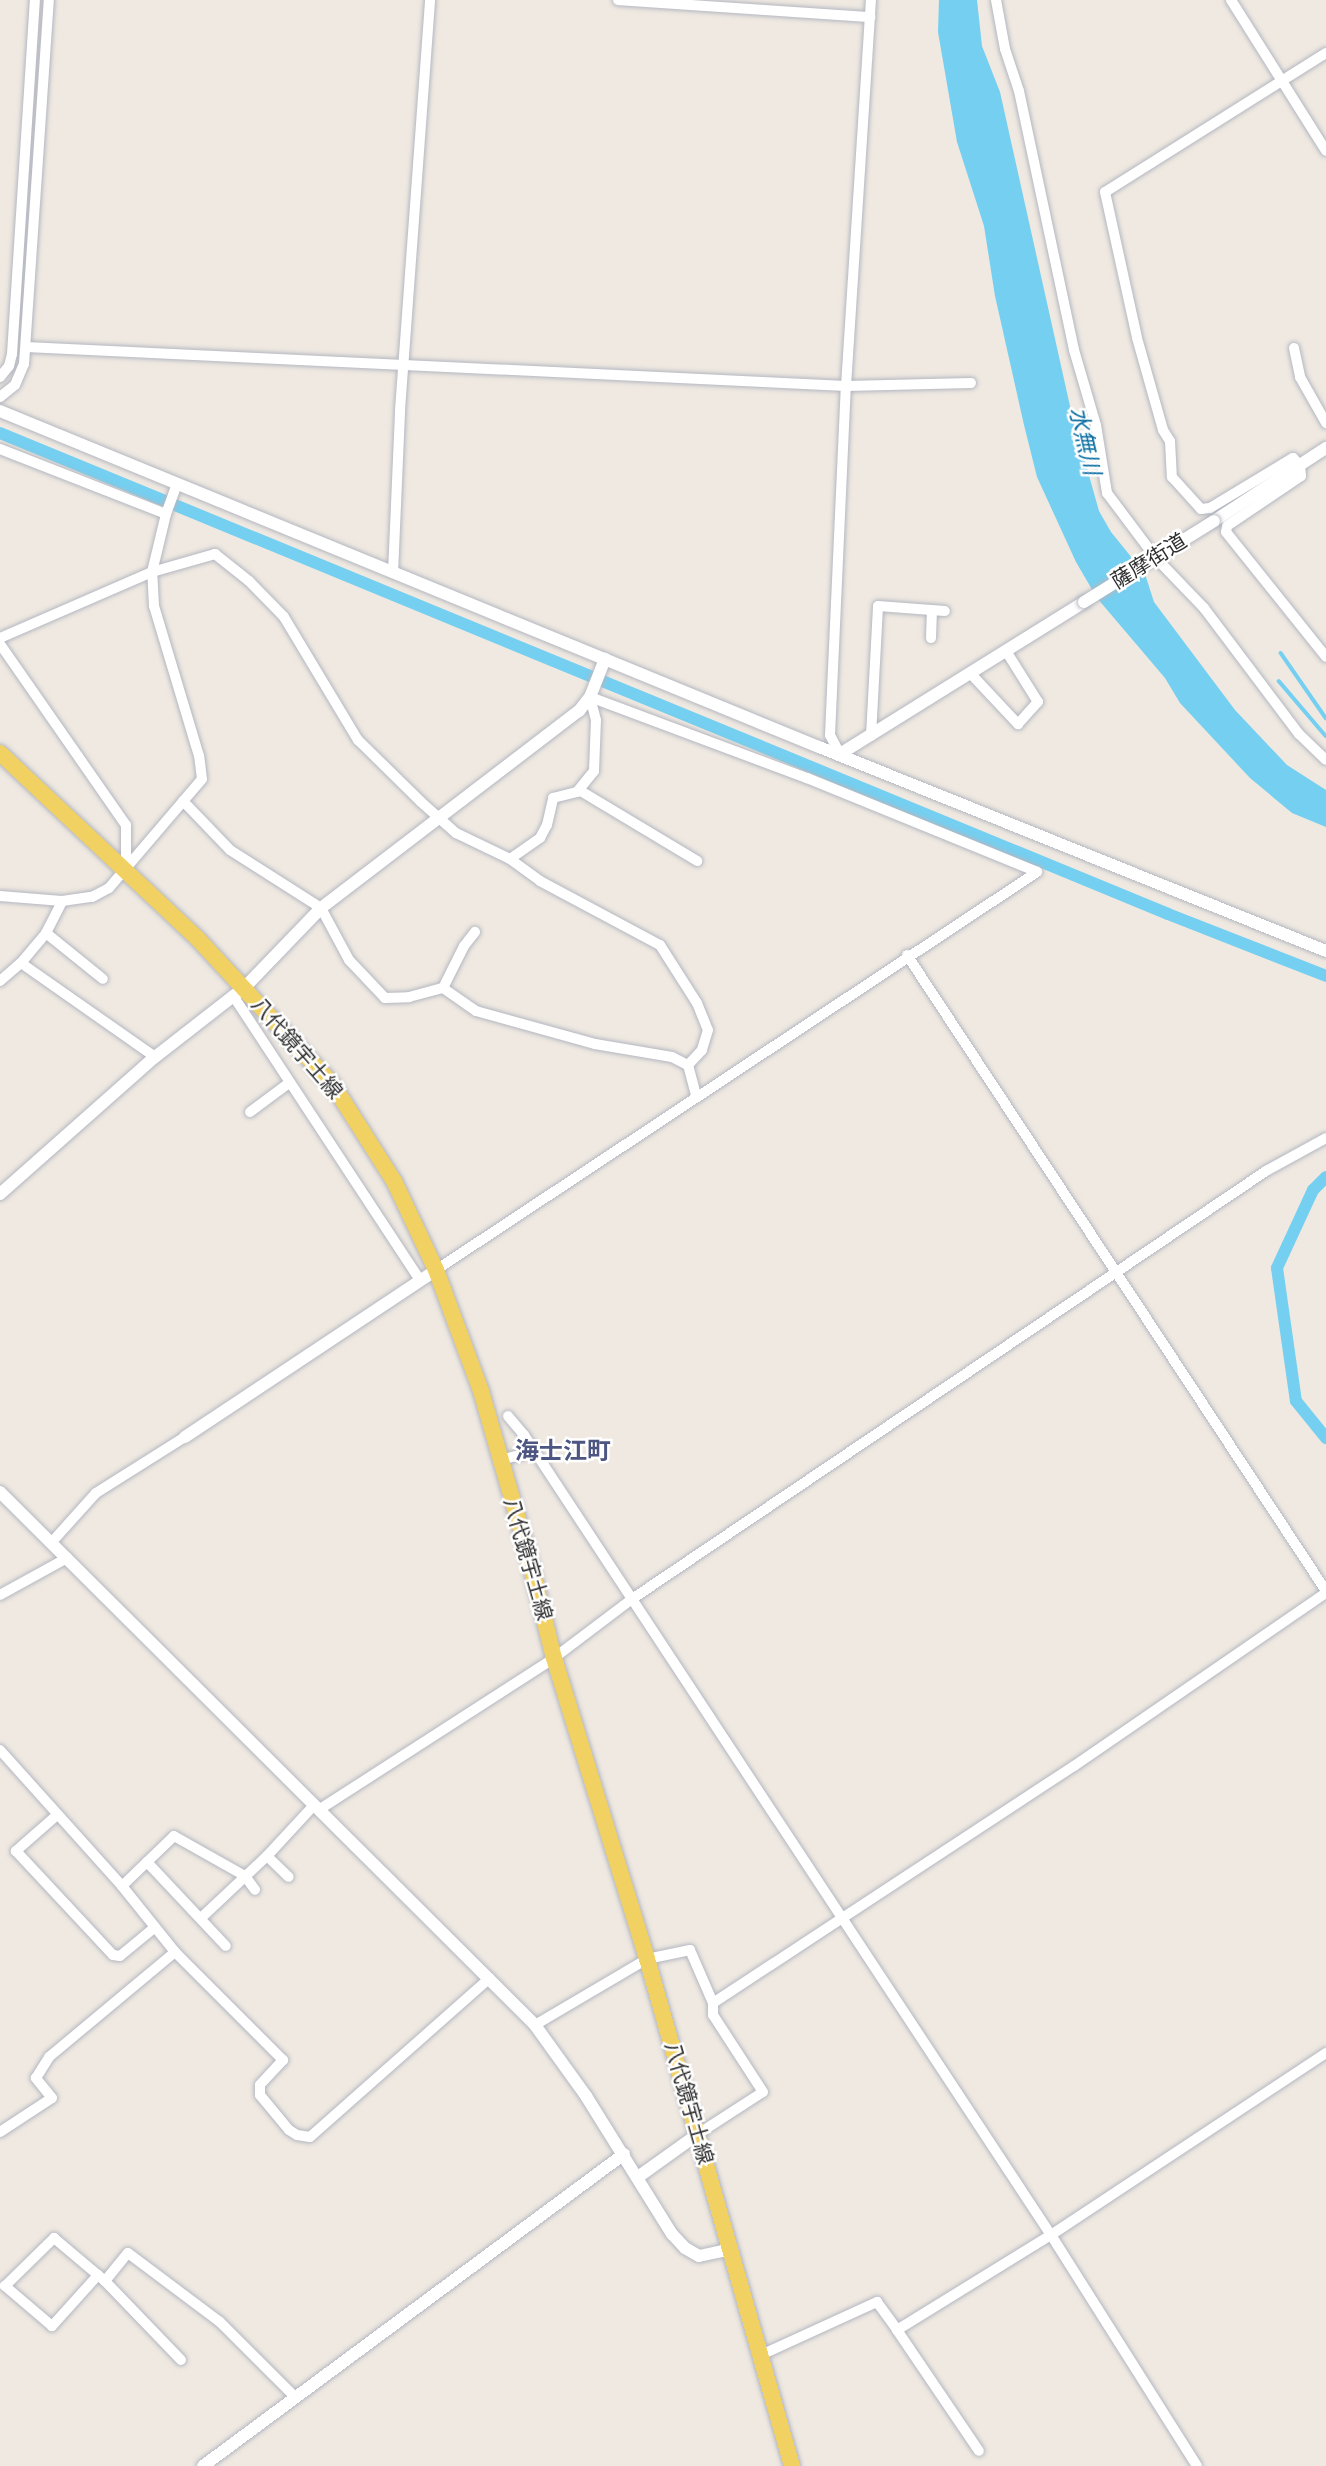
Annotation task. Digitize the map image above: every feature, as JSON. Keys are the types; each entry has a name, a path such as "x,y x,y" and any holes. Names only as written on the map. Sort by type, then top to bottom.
{"main road":[{"name":"八代鏡宇土線","path":"0,752 65,816 126,869 239,992 333,1085 394,1181 436,1270 481,1391 527,1550 554,1657 648,1959 792,2466"}],"street":[{"path":"0,377 12,354 35,0"},
{"path":"0,397 15,385 24,364 49,0"},
{"path":"393,573 404,364 430,0"},
{"path":"618,0 870,16"},
{"path":"840,754 830,735 846,386 872,0"},
{"path":"996,0 1005,49 1019,91 1074,350 1096,425 1107,493 1131,528 1204,608 1299,734 1326,760"},
{"path":"1231,0 1326,151"},
{"path":"1326,53 1105,192 1137,338 1163,430 1170,441 1172,477 1201,509 1210,508 1293,458 1300,465 1301,476 1227,526 1226,531 1326,657"},
{"path":"21,216 34,215"},
{"path":"18,256 32,256"},
{"path":"26,347 846,386 971,383"},
{"path":"1294,348 1300,377 1326,423"},
{"path":"0,411 1326,951"},
{"name":"薩摩街道","path":"840,754 1006,652 1326,448"},
{"path":"0,449 166,514"},
{"path":"0,896 62,901 92,897 109,888 201,779 199,756 154,607 152,572 166,514 177,485"},
{"path":"0,638 152,572 215,554 249,581 296,633 358,740 440,818 456,832 510,859 540,881 660,944 697,1003 708,1030 702,1050 688,1065"},
{"path":"871,736 878,606 945,611"},
{"path":"931,638 932,610"},
{"path":"0,645 126,825 126,869"},
{"path":"971,674 1018,724 1038,702 1006,652"},
{"path":"0,1194 155,1057 239,992 321,908 579,711 590,697 605,659"},
{"path":"510,859 540,838 547,825 553,798 579,790 594,771 596,720 590,697"},
{"path":"51,1543 96,1493 185,1437 907,955 1037,872 807,778 590,697"},
{"path":"579,790 697,861"},
{"path":"183,801 230,850 321,908 349,960 385,998 409,997 443,988 464,946 475,932"},
{"path":"0,981 21,963 46,933 62,901"},
{"path":"46,933 103,979"},
{"path":"713,2003 1073,1766 1326,1592 907,955"},
{"path":"21,963 155,1057"},
{"path":"443,988 476,1011 595,1044 672,1057 688,1065 696,1095"},
{"path":"239,992 289,1083 420,1280"},
{"path":"250,1112 289,1083"},
{"path":"201,1918 317,1807 554,1657 632,1599 1266,1171 1326,1138"},
{"path":"508,1416 535,1451 1051,2235 1197,2466"},
{"path":"500,1460 535,1451"},
{"path":"0,1492 535,2025 624,2154 672,2234 685,2248 699,2256 732,2249"},
{"path":"0,1595 66,1558"},
{"path":"0,1750 122,1886 175,1952 283,2060 260,2085 260,2095 289,2130 310,2137 490,1978"},
{"path":"57,1815 16,1851 113,1955 120,1956 155,1927"},
{"path":"122,1886 174,1836 245,1876 255,1890"},
{"path":"267,1856 289,1877"},
{"path":"147,1862 226,1946"},
{"path":"535,2025 648,1959 690,1950 713,2003 713,2015 763,2092 638,2177"},
{"path":"0,2132 52,2098 36,2078 49,2057 175,1952"},
{"path":"897,2330 1051,2235 1326,2053"},
{"path":"203,2466 624,2154"},
{"path":"181,2360 101,2278 54,2238 5,2286 52,2326 101,2278 128,2253 220,2322 294,2396"},
{"path":"761,2355 877,2302 979,2451"}],"water":[{"path":"939,0 977,0 982,46 1000,92 1072,415 1099,511 1111,532 1145,574 1154,602 1235,710 1287,765 1326,790 1326,827 1292,813 1250,778 1180,703 1165,678 1097,598 1076,562 1037,477 1024,425 995,296 984,226 957,142 938,32"}],"waterway":[{"path":"0,433 1168,914 1326,976"},
{"path":"1281,653 1326,718"},
{"path":"1279,681 1326,736"},
{"path":"1326,1177 1313,1190 1277,1268 1296,1401 1326,1438"}],"district":[{"name":"海士江町","path":"563,1452"}],"water label":[{"name":"水無川","path":"1085,441"}]}
